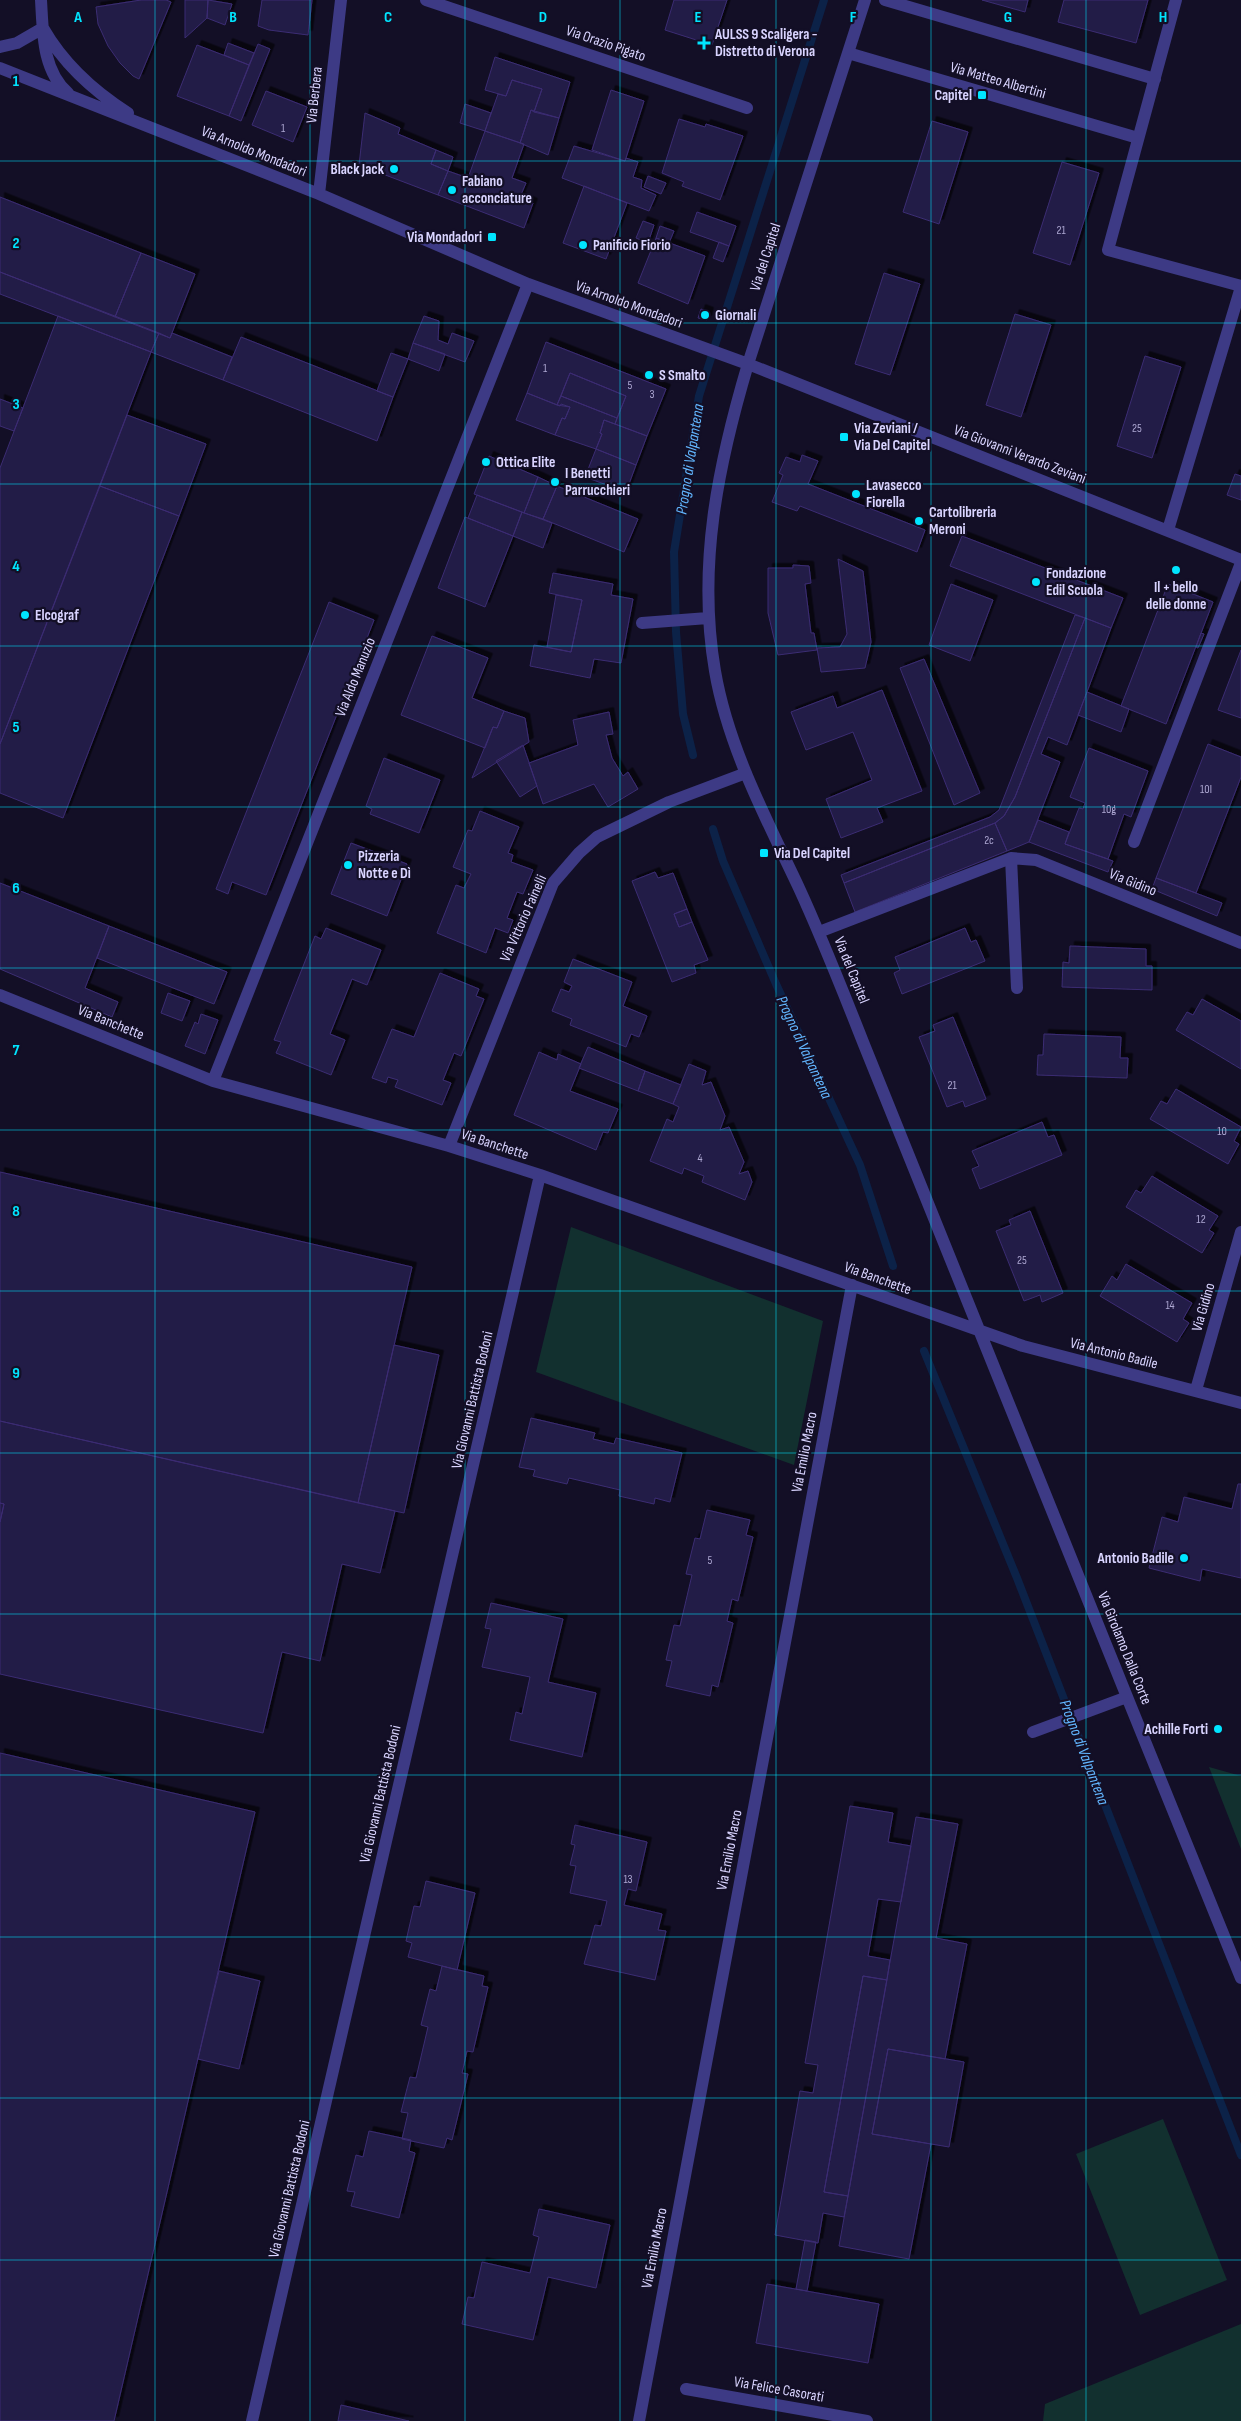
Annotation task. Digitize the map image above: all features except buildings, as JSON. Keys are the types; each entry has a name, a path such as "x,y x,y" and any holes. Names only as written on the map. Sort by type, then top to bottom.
{"street":[{"path":"41,0 43,28 50,69 64,90 71,96"},
{"name":"Via Berbera","path":"319,194 341,0"},
{"name":"Via Orazio Pigato","path":"426,0 747,108"},
{"name":"Via del Capitel","path":"865,0 730,424 711,522 708,618 716,676 746,773 819,932 979,1331"},
{"path":"885,0 1155,79"},
{"path":"1168,530 1241,287 1108,250 1176,0"},
{"path":"0,47 17,43 43,28"},
{"path":"43,28 51,42 69,64 94,88 149,127"},
{"name":"Via Matteo Albertini","path":"848,53 1138,138"},
{"name":"Via Arnoldo Mondadori","path":"0,68 319,194 528,284 748,364"},
{"name":"Via Aldo Manuzio","path":"213,1081 528,284"},
{"name":"Via Giovanni Verardo Zeviani","path":"748,364 1168,530 1241,561 1134,842"},
{"path":"642,623 708,618"},
{"name":"Via Vittorio Fainelli","path":"449,1146 553,883 578,853 597,836 669,802 746,773"},
{"path":"1011,858 1017,988"},
{"name":"Via Gidino","path":"819,932 1011,858 1036,860 1241,943"},
{"name":"Via Banchette","path":"0,995 213,1081 449,1146 540,1175 979,1331"},
{"name":"Via Giovanni Battista Bodoni","path":"252,2421 540,1175"},
{"name":"Via Gidino","path":"1196,1390 1241,1232"},
{"name":"Via Emilio Macro","path":"639,2421 852,1285"},
{"name":"Via Antonio Badile","path":"979,1331 1023,1346 1241,1402"},
{"name":"Via Girolamo Dalla Corte","path":"979,1331 1241,1978"},
{"path":"1033,1732 1127,1697"},
{"name":"Via Felice Casorati","path":"686,2389 867,2421"}],"green space":[{"path":"571,1227 823,1321 794,1465 536,1372"},
{"path":"1209,1767 1241,1776 1241,1849"},
{"path":"1163,2119 1227,2280 1140,2315 1076,2154"},
{"path":"1241,2324 1241,2421 1043,2421 1045,2404"}],"waterway":[{"name":"Progno di Valpantena","path":"693,755 683,714 676,632 674,552 699,396 824,0"},
{"name":"Progno di Valpantena","path":"713,829 723,861 776,984 860,1165 893,1266"},
{"name":"Progno di Valpantena","path":"924,1351 1017,1578 1241,2155"}],"place":[{"name":"AULSS 9 Scaligera - Distretto di Verona","path":"704,43"},
{"name":"Capitel","path":"982,95"},
{"name":"Black Jack","path":"394,169"},
{"name":"Fabiano acconciature","path":"452,190"},
{"name":"Via Mondadori","path":"492,237"},
{"name":"Panificio Fiorio","path":"583,245"},
{"name":"Giornali","path":"705,315"},
{"name":"S Smalto","path":"649,375"},
{"name":"Via Zeviani / Via Del Capitel","path":"844,437"},
{"name":"Ottica Elite","path":"486,462"},
{"name":"I Benetti Parrucchieri","path":"555,482"},
{"name":"Lavasecco Fiorella","path":"856,494"},
{"name":"Cartolibreria Meroni","path":"919,521"},
{"name":"Il + bello delle donne","path":"1176,570"},
{"name":"Fondazione Edil Scuola","path":"1036,582"},
{"name":"Elcograf","path":"25,615"},
{"name":"Via Del Capitel","path":"764,853"},
{"name":"Pizzeria Notte e Dì","path":"348,865"},
{"name":"Antonio Badile","path":"1184,1558"},
{"name":"Achille Forti","path":"1218,1729"}]}
